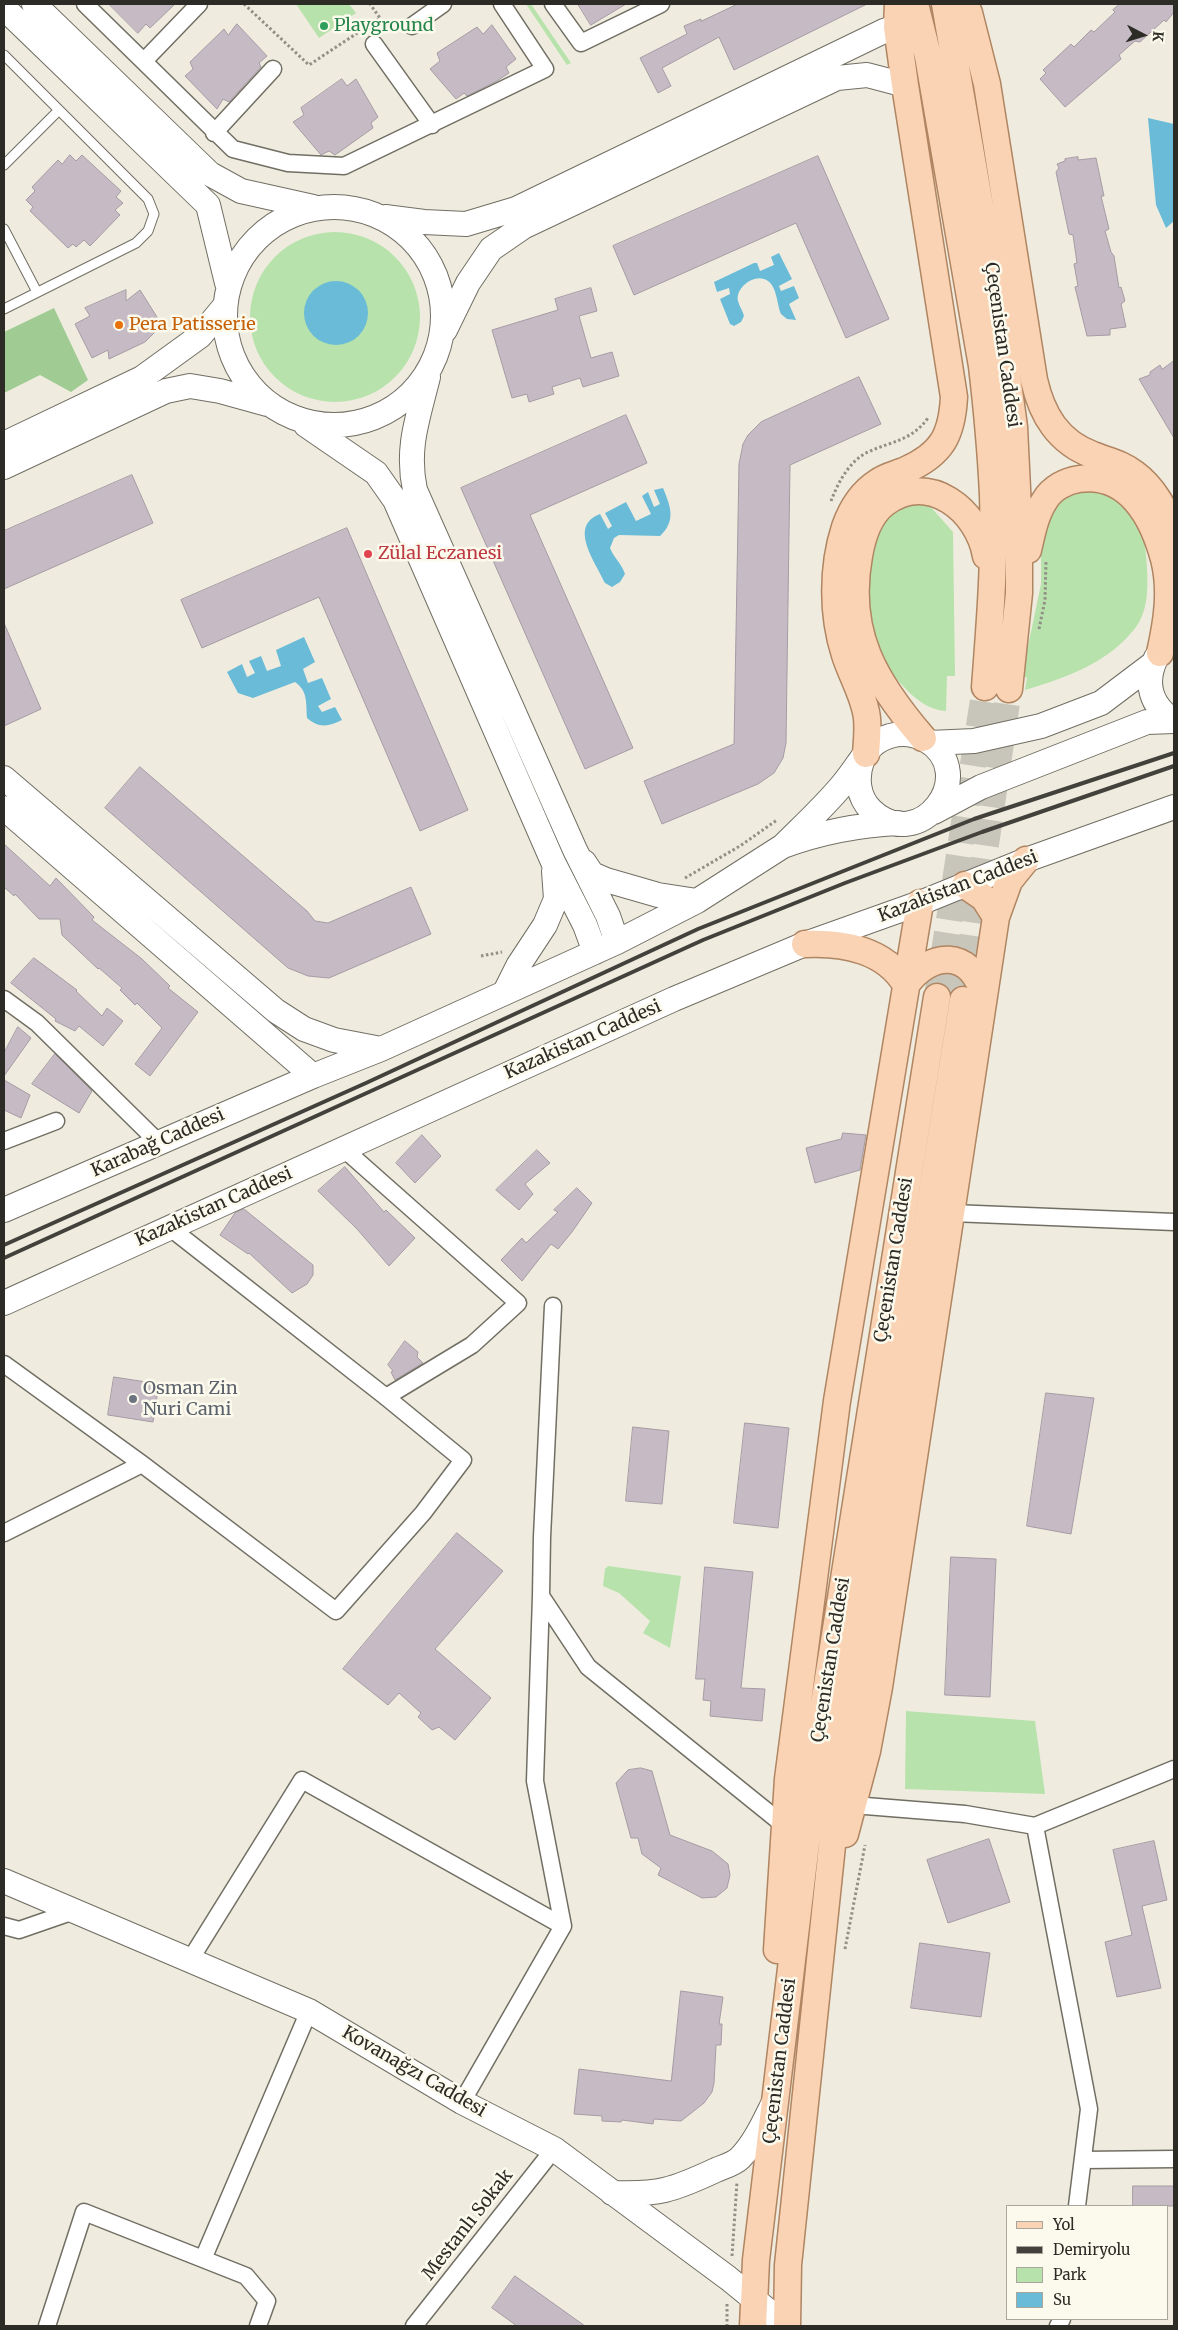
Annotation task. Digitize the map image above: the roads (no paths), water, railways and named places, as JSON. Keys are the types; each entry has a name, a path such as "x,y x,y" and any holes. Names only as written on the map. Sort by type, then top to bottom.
{"main road":[{"path":"34,4 210,174 241,191 313,207 349,206 382,217 466,224 516,209 884,31 898,15"},
{"name":"Çeçenistan Caddesi","path":"916,4 928,56 982,366 993,496 992,588 997,688 1019,593 1017,477 1008,367 945,4"},
{"path":"969,7 986,84 1034,380 1043,411 1051,425 1070,443 1082,450 1126,468 1142,480 1159,500 1174,531"},
{"path":"4,8 208,205 226,282 224,307 227,344 242,378 268,405"},
{"path":"898,15 905,85 952,379 953,416 949,433 939,450 924,461 879,481 864,493 845,527 835,591 836,612 844,655 866,712 864,757 858,781 864,801 878,816 898,823"},
{"path":"617,942 608,916 575,850 415,490 411,471 411,450 429,371 442,336 468,283 491,249 523,227 837,78 867,75 905,85"},
{"path":"226,282 252,242 280,220 313,207"},
{"path":"382,217 412,238 432,267 443,301 442,336"},
{"path":"4,444 142,378 200,336 224,307"},
{"path":"301,421 338,426 374,419 405,400 429,371"},
{"path":"4,467 166,391 190,386 220,391 268,405 301,421 346,450 376,473 395,500 522,791 585,925 595,952"},
{"path":"1019,593 1034,526 1045,499 1059,486 1076,480 1100,479 1110,482 1130,493 1144,510 1164,561 1168,609 1163,653 1149,681 1151,693 1160,709 1174,721"},
{"path":"930,814 944,797 948,775 944,760 900,710 878,676 862,643 857,627 855,607 857,568 861,546 874,514 891,500 913,493 939,495 952,501 972,519 980,533 992,588"},
{"path":"783,846 832,797 877,742 892,735 908,734 927,741 982,740 1041,726 1101,702 1163,653"},
{"path":"783,846 825,831 846,827 915,822 981,787 1147,722 1174,721"},
{"path":"4,778 276,1011 304,1029 334,1040 381,1049"},
{"path":"522,791 544,780"},
{"name":"Kazakistan Caddesi","path":"4,1304 169,1227 674,999 805,944 920,903 1026,860 1174,807"},
{"path":"4,808 313,1076"},
{"name":"Karabağ Caddesi","path":"4,1210 158,1142 381,1049 617,942 697,901 783,846"},
{"path":"575,850 592,874 606,880 658,895 697,901"},
{"path":"828,1887 854,1805 867,1751 879,1687 952,1213 973,997 996,916 1009,881 1026,860"},
{"path":"505,992 518,966 545,925 556,898 554,862"},
{"path":"965,885 984,898 996,916"},
{"path":"612,2193 638,2194 669,2190 739,2160 757,2135 775,2100 773,2022 788,1779 838,1401 920,903"},
{"path":"805,944 838,945 868,953 891,966 906,985"},
{"path":"906,985 914,974 932,961 950,961 965,966 972,971 980,983 973,997"},
{"name":"Çeçenistan Caddesi","path":"752,2326 753,2298 775,2100 819,1736 937,997"},
{"name":"Çeçenistan Caddesi","path":"787,2326 788,2265 848,1705 973,997"},
{"name":"Kovanağzı Caddesi","path":"4,1881 309,2011 462,2102 554,2149 728,2278 787,2326"}],"street":[{"path":"85,4 214,133 233,149 288,163 344,166 545,69 502,4"},
{"path":"144,61 199,4"},
{"path":"412,26 443,4"},
{"path":"554,4 581,43 661,4"},
{"path":"374,44 432,125"},
{"path":"214,133 273,69"},
{"path":"4,998 37,1023 158,1142"},
{"path":"4,1141 56,1121"},
{"path":"344,1149 518,1303 472,1345 386,1397"},
{"path":"952,1213 1174,1222"},
{"path":"4,1364 142,1464 336,1611 423,1513 463,1460 386,1397 169,1227"},
{"path":"462,2102 563,1926 534,1781 542,1596 542,1537 553,1306"},
{"path":"4,1533 142,1464"},
{"path":"542,1596 588,1667 785,1826"},
{"path":"854,1805 966,1814 1035,1826 1174,1769"},
{"path":"190,1960 302,1780 563,1926"},
{"path":"1035,1826 1089,2109 1077,2205"},
{"path":"4,1926 19,1930 74,1911"},
{"path":"203,2259 309,2011"},
{"name":"Mestanlı Sokak","path":"414,2326 554,2149"},
{"path":"1083,2160 1174,2159"},
{"path":"46,2326 84,2212 246,2276 267,2301 258,2326"}],"lane":[{"path":"4,55 148,199 154,214 148,231 136,243 4,309"},
{"path":"4,164 59,110"},
{"path":"4,229 37,292"}],"water":[{"path":"1148,118 1174,124 1174,221 1166,228 1156,205"},
{"path":"779,253 792,279 779,286 781,291 794,286 799,298 789,304 796,320 787,319 781,314 773,287 768,281 758,278 747,282 743,286 738,296 738,301 744,316 741,322 734,326 730,324 720,299 730,294 729,288 717,292 714,282 754,263 757,263 760,271 774,265 771,257"},
{"path":"336,281 354,287 362,295 368,313 362,331 354,339 336,345 318,339 310,331 304,313 310,295 318,287"},
{"path":"663,488 670,508 668,525 660,536 619,535 614,538 610,548 625,574 620,582 612,587 605,583 591,555 585,535 586,527 591,520 600,514 608,529 612,526 605,513 626,502 636,521 651,514 642,496 648,492 654,507 660,504 654,490"},
{"path":"304,637 315,662 303,669 308,683 322,678 331,699 318,706 322,712 335,707 342,720 332,724 319,725 307,718 304,693 295,682 253,698 238,693 227,672 242,664 247,677 255,673 249,661 261,656 267,671 281,666 276,650"}],"tunnel":[{"path":"937,997 985,687"},
{"path":"963,1000 1009,689"}],"railway":[{"path":"4,1245 366,1083 698,929 974,819 1174,753"},
{"path":"4,1258 703,940 845,883 982,832 1174,766"}],"place":[{"name":"Playground","path":"324,26"},
{"name":"Pera Patisserie","path":"119,325"},
{"name":"Zülal Eczanesi","path":"368,554"},
{"name":"Osman Zin Nuri Cami","path":"133,1399"}]}
